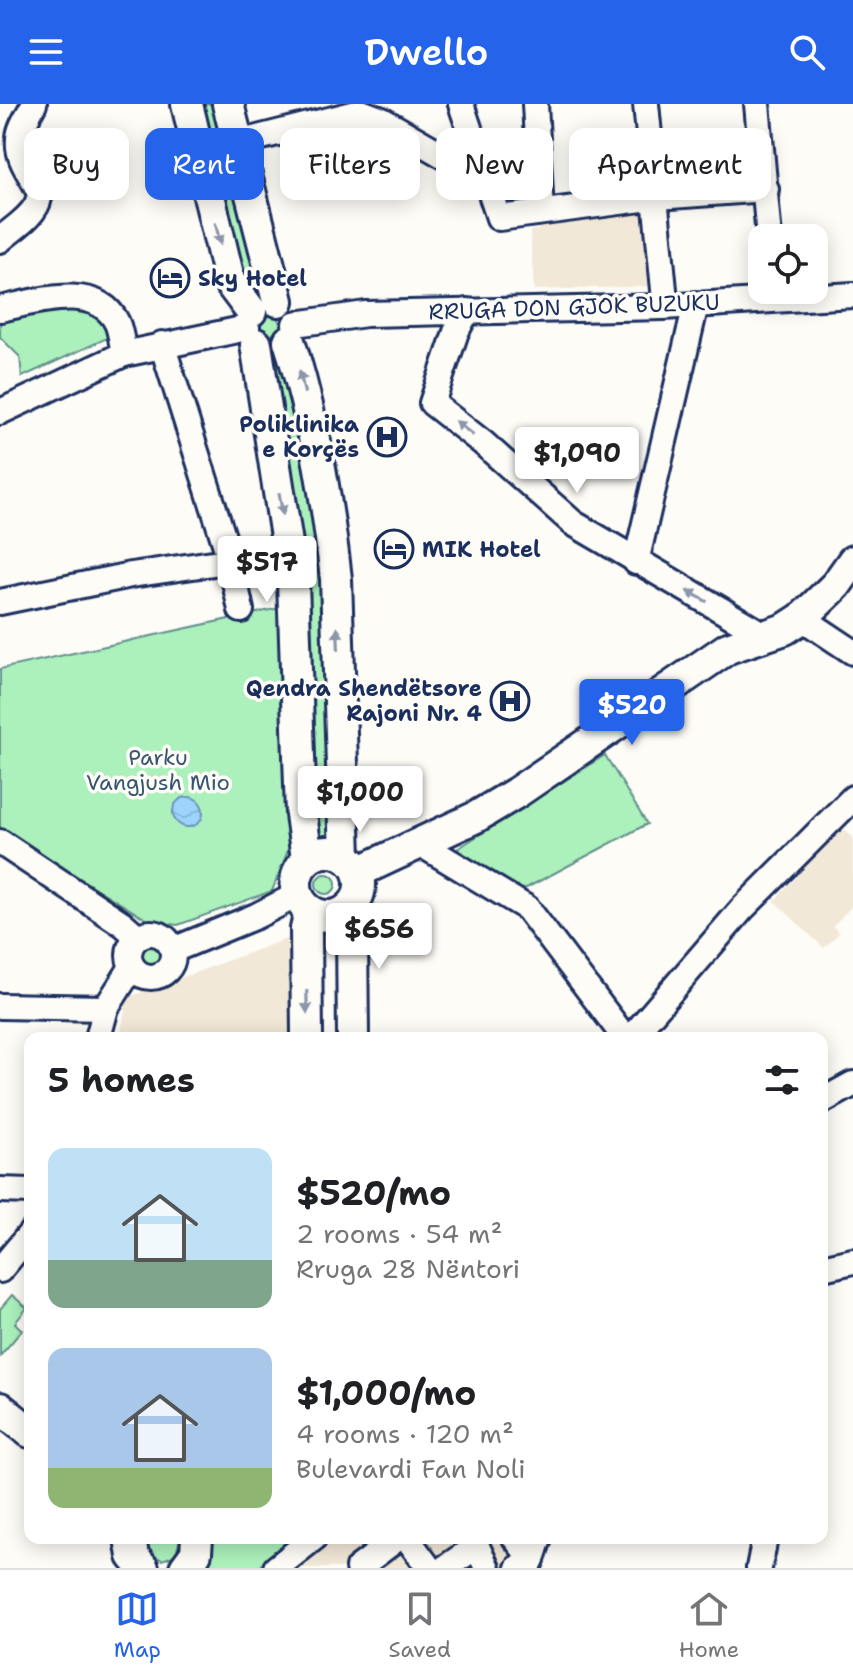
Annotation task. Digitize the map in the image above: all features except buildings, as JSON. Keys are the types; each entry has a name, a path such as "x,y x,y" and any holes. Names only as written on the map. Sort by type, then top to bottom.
{"main road":[{"path":"187,104 230,283 269,325 305,397 331,536 351,864 359,892 348,909 330,916 304,903"},
{"path":"228,104 234,128"},
{"path":"248,200 269,325 263,404 293,582 301,814 307,859"},
{"path":"307,1032 306,929 304,903 296,875 307,859 326,852 351,864 419,843 476,817 728,648 785,629 802,618 836,585 853,561"},
{"path":"348,909 352,932 353,1032"},
{"path":"0,1408 24,1427"},
{"path":"131,1544 133,1556 143,1568"},
{"path":"185,1568 196,1553 197,1544"}],"street":[{"path":"0,240 30,213 39,199 38,186 9,139 34,104"},
{"path":"461,104 469,128"},
{"path":"535,104 541,212"},
{"path":"646,104 649,128"},
{"path":"757,104 760,128"},
{"path":"264,134 336,110 369,114 436,151"},
{"path":"493,200 499,218 634,200"},
{"path":"657,200 663,307"},
{"path":"767,200 768,224"},
{"name":"RRUGA DON GJOK BUZUKU","path":"828,295 853,295"},
{"path":"0,309 47,299 88,298 105,306 118,324 124,354"},
{"name":"RRUGA DON GJOK BUZUKU","path":"0,412 124,354 269,325 366,314 663,307 748,298"},
{"path":"636,562 696,304"},
{"path":"467,311 456,332 432,403 483,443 573,523 764,635"},
{"path":"162,344 230,559 241,610"},
{"path":"0,602 131,575 289,552"},
{"path":"802,618 853,652"},
{"path":"633,1032 742,909 853,798"},
{"path":"0,842 138,937"},
{"path":"419,843 527,908 623,1032"},
{"path":"173,950 256,916 304,903"},
{"path":"100,1032 106,1008 132,967 129,951 138,937 148,933 159,934 168,940 173,950 173,961 162,974 146,977 132,967"},
{"path":"0,1006 106,1008"},
{"path":"828,1098 853,1084"},
{"path":"0,1190 24,1191"},
{"path":"0,1270 24,1241"},
{"path":"828,1267 853,1261"},
{"path":"276,1568 306,1544"},
{"path":"759,1568 764,1544"},
{"path":"445,1568 477,1546"},
{"path":"358,1568 417,1547"}],"shaded area":[{"path":"650,206 658,286 534,290 530,231 538,230 536,218"},
{"path":"842,828 853,837 853,905 833,926 839,933 824,948 774,901"},
{"path":"294,936 295,1032 121,1032 127,998"},
{"path":"204,1544 540,1544 531,1568 188,1568"}],"green space":[{"path":"192,104 224,104 230,128 198,128"},
{"path":"215,200 247,200 263,270 234,278"},
{"path":"94,308 116,334 22,377 20,357 0,337 0,318"},
{"path":"266,315 274,315 280,325 274,335 266,335 260,329 260,321"},
{"path":"288,346 328,531 342,851 310,853 260,351"},
{"name":"Parku Vangjush Mio","path":"284,607 294,835 272,891 178,925 151,922 0,830 0,669"},
{"path":"605,755 647,824 515,894 457,849"},
{"path":"326,874 333,877 336,884 333,891 326,894 319,891 316,884 319,877"},
{"path":"150,944 161,955 150,966 139,955"},
{"path":"12,1295 24,1305 24,1312 15,1323 22,1330 0,1356 0,1309"},
{"path":"147,1544 179,1544 176,1555 162,1560 149,1553"},
{"path":"209,1544 297,1544 267,1568 200,1568"}],"water":[{"path":"188,797 199,801 203,812 199,823 188,827 177,823 173,812 177,801"}],"place":[{"name":"Sky Hotel","path":"170,278"},
{"name":"Poliklinika e Korçës","path":"387,437"},
{"name":"MIK Hotel","path":"394,549"},
{"name":"Qendra Shendëtsore Rajoni Nr. 4","path":"510,701"}]}
